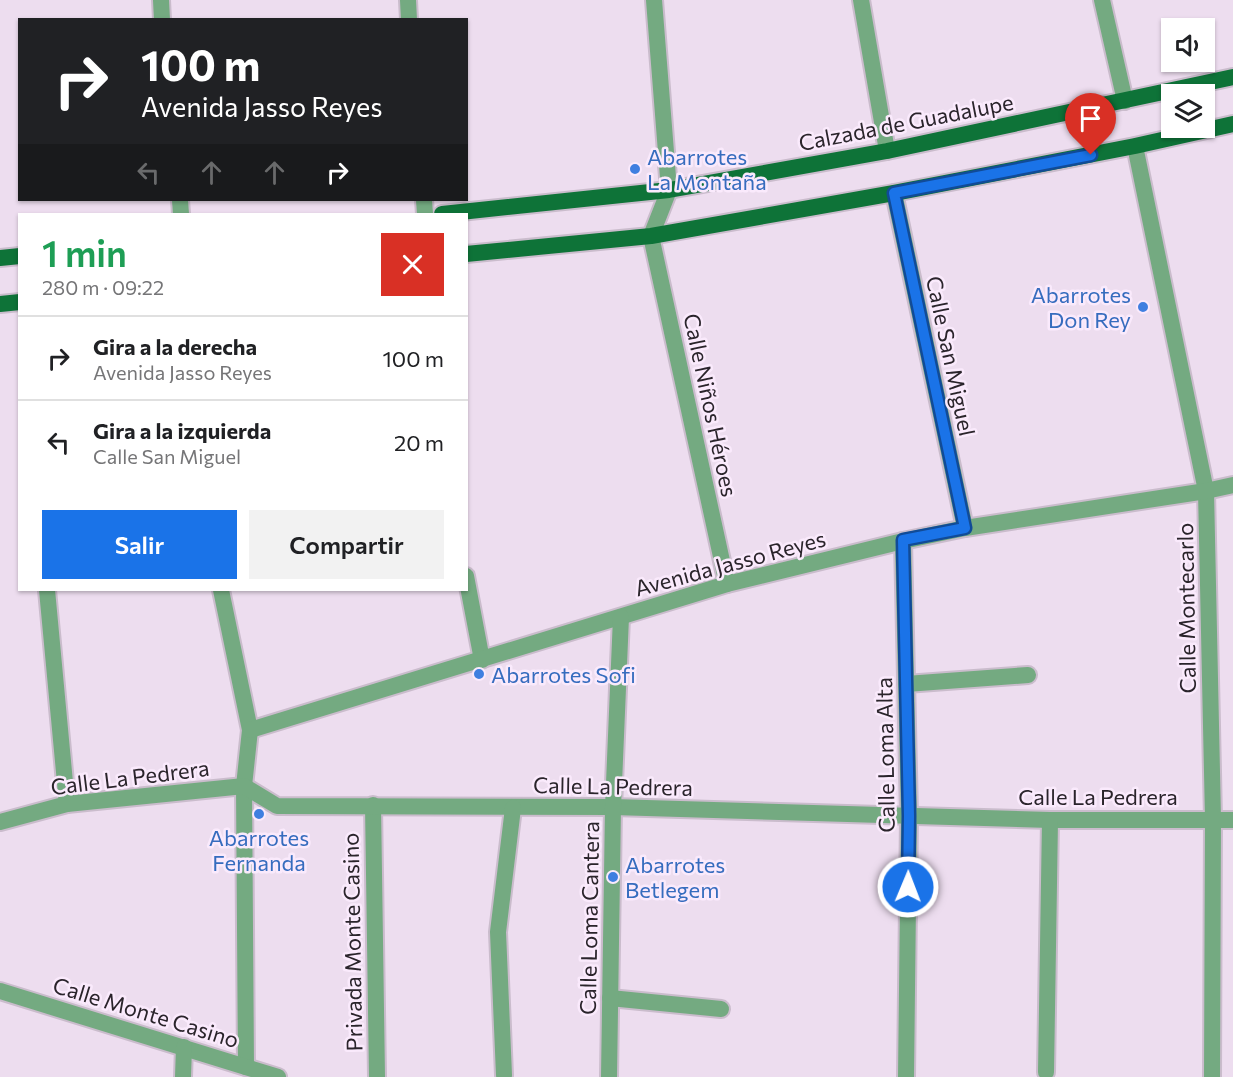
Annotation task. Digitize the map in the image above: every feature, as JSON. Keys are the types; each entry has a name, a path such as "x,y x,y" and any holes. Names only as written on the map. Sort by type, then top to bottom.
{"main road":[{"name":"Calzada de Guadalupe","path":"451,213 669,190 887,151 1233,77"},
{"path":"468,254 651,236 894,193 1134,146 1233,124"},
{"path":"0,258 18,256"},
{"path":"0,304 18,303"}],"street":[{"path":"161,0 162,18"},
{"path":"408,0 409,18"},
{"path":"651,236 669,190 654,0"},
{"path":"861,0 887,151"},
{"path":"1102,0 1125,101"},
{"name":"Calle Montecarlo","path":"1134,146 1206,491 1214,819 1212,1077"},
{"name":"Calle San Miguel","path":"894,193 965,528"},
{"name":"Calle Niños Héroes","path":"651,236 728,584"},
{"name":"Avenida Jasso Reyes","path":"250,730 728,584 903,540 1233,485"},
{"name":"Calle Loma Alta","path":"903,540 909,816 906,1077"},
{"path":"468,586 482,660"},
{"path":"47,591 67,804"},
{"path":"220,591 250,730 244,786 246,1067"},
{"name":"Calle Loma Cantera","path":"609,1077 613,807 621,617"},
{"path":"906,684 1028,675"},
{"name":"Calle La Pedrera","path":"0,822 67,804 244,786 277,806 613,807 1050,820 1233,820"},
{"name":"Privada Monte Casino","path":"372,805 377,1077"},
{"path":"504,1075 498,932 513,807"},
{"path":"1046,1072 1050,820"},
{"name":"Calle Monte Casino","path":"0,991 278,1077"},
{"path":"610,998 721,1009"},
{"path":"183,1077 184,1047"}],"place":[{"name":"Abarrotes La Montaña","path":"635,169"},
{"name":"Abarrotes Don Rey","path":"1143,307"},
{"name":"Abarrotes Sofi","path":"479,674"},
{"name":"Abarrotes Fernanda","path":"259,814"},
{"name":"Abarrotes Betlegem","path":"613,877"}],"route":[{"path":"908,887 909,816 903,540 965,528 894,193 1091,155"}]}
